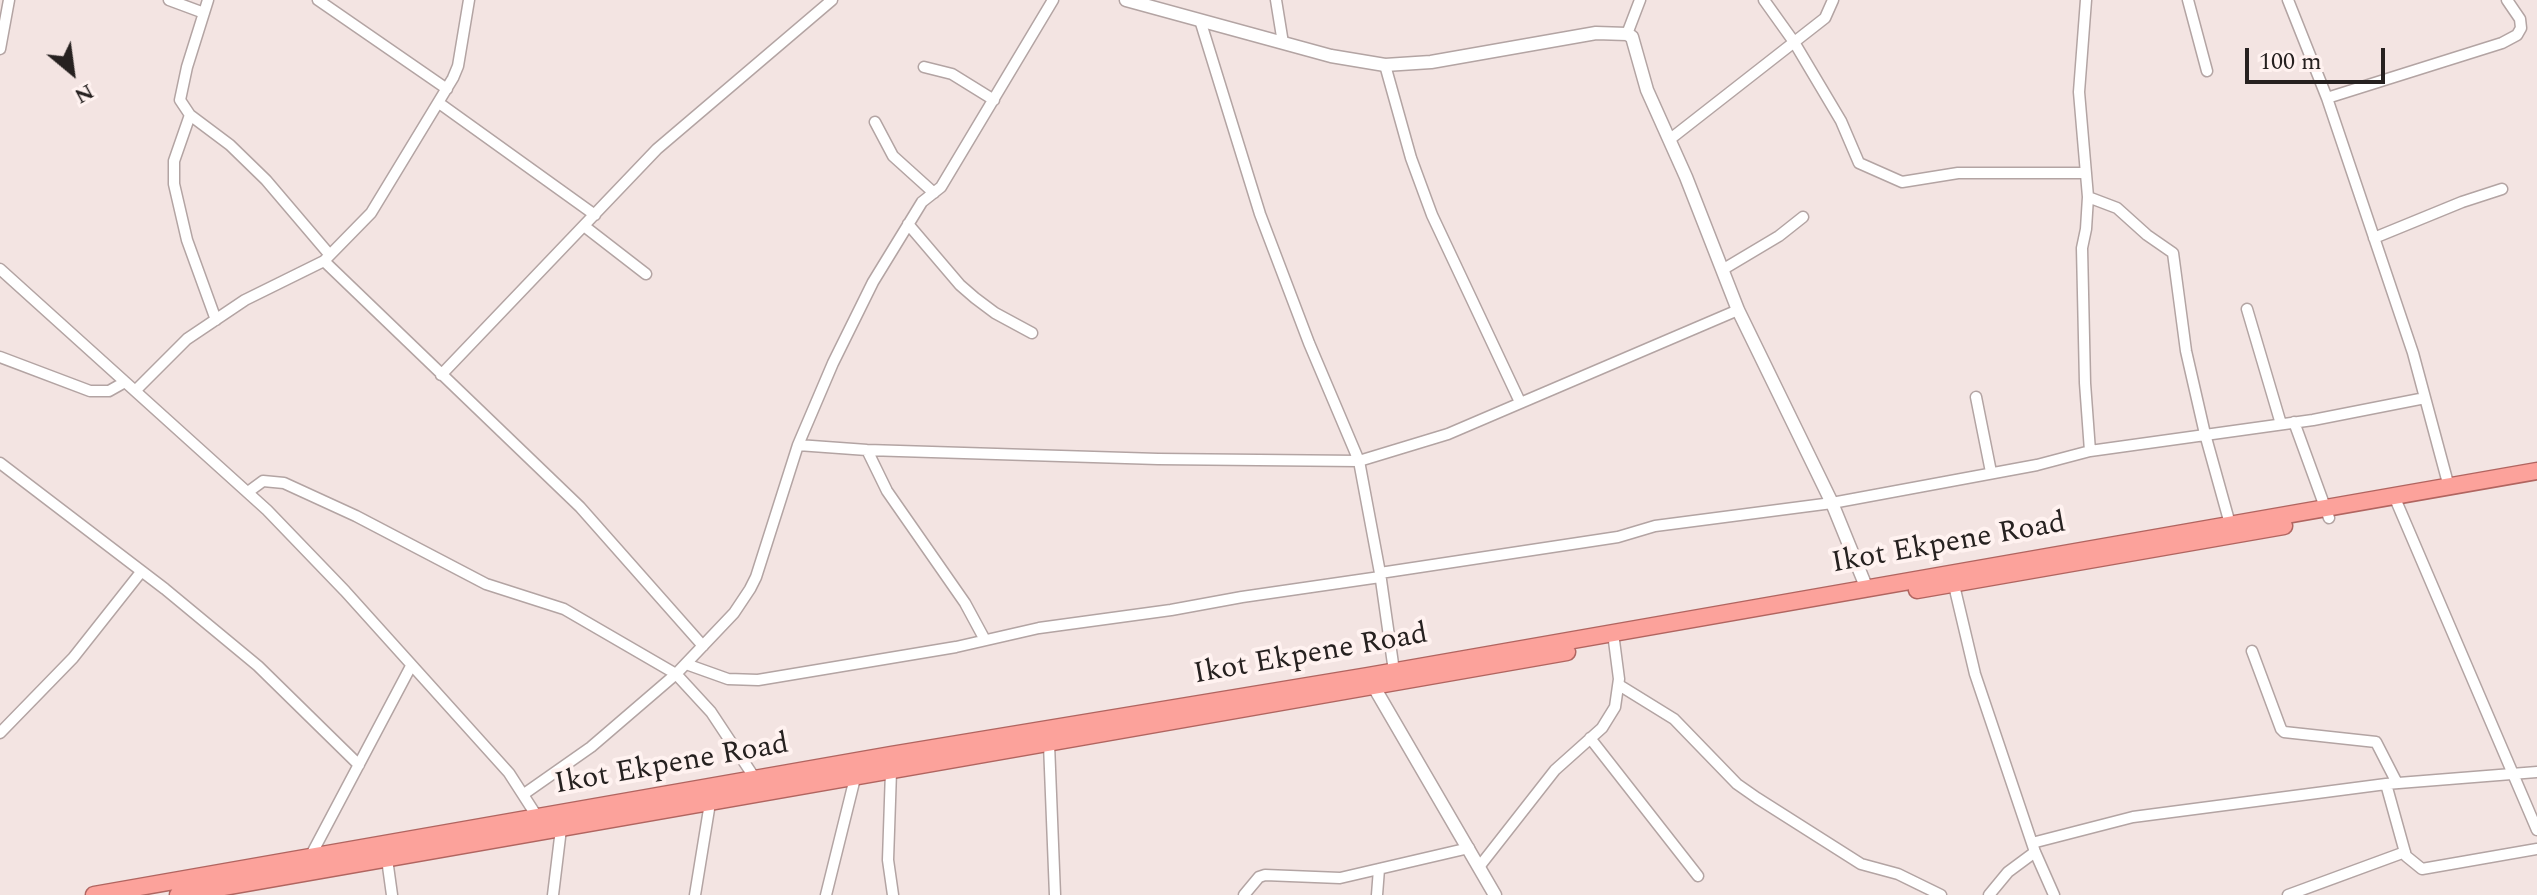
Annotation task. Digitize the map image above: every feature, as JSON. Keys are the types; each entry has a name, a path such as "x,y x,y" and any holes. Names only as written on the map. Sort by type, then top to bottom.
{"highway":[{"name":"Ikot Ekpene Road","path":"2397,501 2449,487 2537,471"},
{"name":"Ikot Ekpene Road","path":"94,895 1394,671 1613,638 2397,501 2537,482"},
{"name":"Ikot Ekpene Road","path":"178,895 1374,687 1867,589 1953,578 2230,524 2327,513"}],"street":[{"path":"0,49 9,0"},
{"path":"169,0 204,13"},
{"path":"208,0 179,97 190,115 230,145 266,180 327,258 441,375 580,507 703,646"},
{"path":"318,0 447,89"},
{"path":"135,391 187,339 253,295 327,258 371,213 439,103 458,66 469,0"},
{"path":"441,375 657,149 832,0"},
{"path":"524,794 591,747 676,674 734,613 756,577 798,445 850,329 908,224 922,202 941,187 1053,0"},
{"path":"1126,0 1342,59 1385,65 1431,62 1596,33 1627,34 1634,39 1647,90 1738,310 1832,503 1867,589"},
{"path":"1276,0 1283,43"},
{"path":"1627,34 1640,0"},
{"path":"1764,0 1794,42 1841,121 1855,159 1891,178 1914,182 1958,173 2086,173"},
{"path":"1669,140 1825,18 1833,0"},
{"path":"2086,0 2079,92 2088,197 2082,248 2090,451"},
{"path":"2188,0 2207,71"},
{"path":"2288,0 2327,98 2374,238 2425,398 2449,487"},
{"path":"2327,98 2502,43 2517,35 2521,28 2520,19 2507,0"},
{"path":"1200,20 1260,214 1309,343 1359,461 1394,671"},
{"path":"1385,65 1411,158 1432,215 1520,402"},
{"path":"924,67 952,74 994,100"},
{"path":"439,103 595,215"},
{"path":"190,115 174,161 174,184 191,254 216,320"},
{"path":"875,122 893,156 934,193"},
{"path":"2374,238 2502,189"},
{"path":"2088,197 2117,208 2173,253 2186,351 2230,524"},
{"path":"1722,270 1779,236 1803,217"},
{"path":"908,224 960,285 995,313 1032,333"},
{"path":"584,226 646,274"},
{"path":"0,269 248,492 345,591 509,773 538,818"},
{"path":"2247,309 2281,424"},
{"path":"798,445 1158,459 1359,461 1434,439 1738,310"},
{"path":"0,357 90,391 109,391 125,382"},
{"path":"1976,397 1991,472"},
{"path":"686,664 728,679 758,680 1039,628 1171,610 1618,537 1655,526 1832,503 2037,465 2090,451 2294,422 2425,398"},
{"path":"2294,422 2327,513"},
{"path":"867,450 900,512 965,603 985,640"},
{"path":"0,463 258,666 359,765"},
{"path":"248,492 263,481 284,483 356,516 486,584 564,609 676,674 711,712 756,780"},
{"path":"2397,501 2537,830"},
{"path":"0,733 73,658 141,572"},
{"path":"1953,578 1975,674 2033,847 2054,895"},
{"path":"1479,867 1555,770 1602,728 1615,707 1619,685 1613,638"},
{"path":"2252,651 2284,732 2376,742 2392,783 2405,852 2422,869 2537,849"},
{"path":"310,857 411,666"},
{"path":"1619,685 1674,719 1737,784 1757,798 1861,864 1898,874 1941,895"},
{"path":"1374,687 1495,895"},
{"path":"1590,738 1698,876"},
{"path":"1049,744 1055,895"},
{"path":"891,771 888,860 893,895"},
{"path":"1989,895 2033,847 2133,817 2392,783 2537,772"},
{"path":"826,895 855,778"},
{"path":"695,895 710,803"},
{"path":"553,895 561,829"},
{"path":"1244,895 1259,877 1265,875 1340,878 1469,848"},
{"path":"2288,895 2405,852"},
{"path":"387,859 392,895"},
{"path":"1377,895 1379,869"}]}
